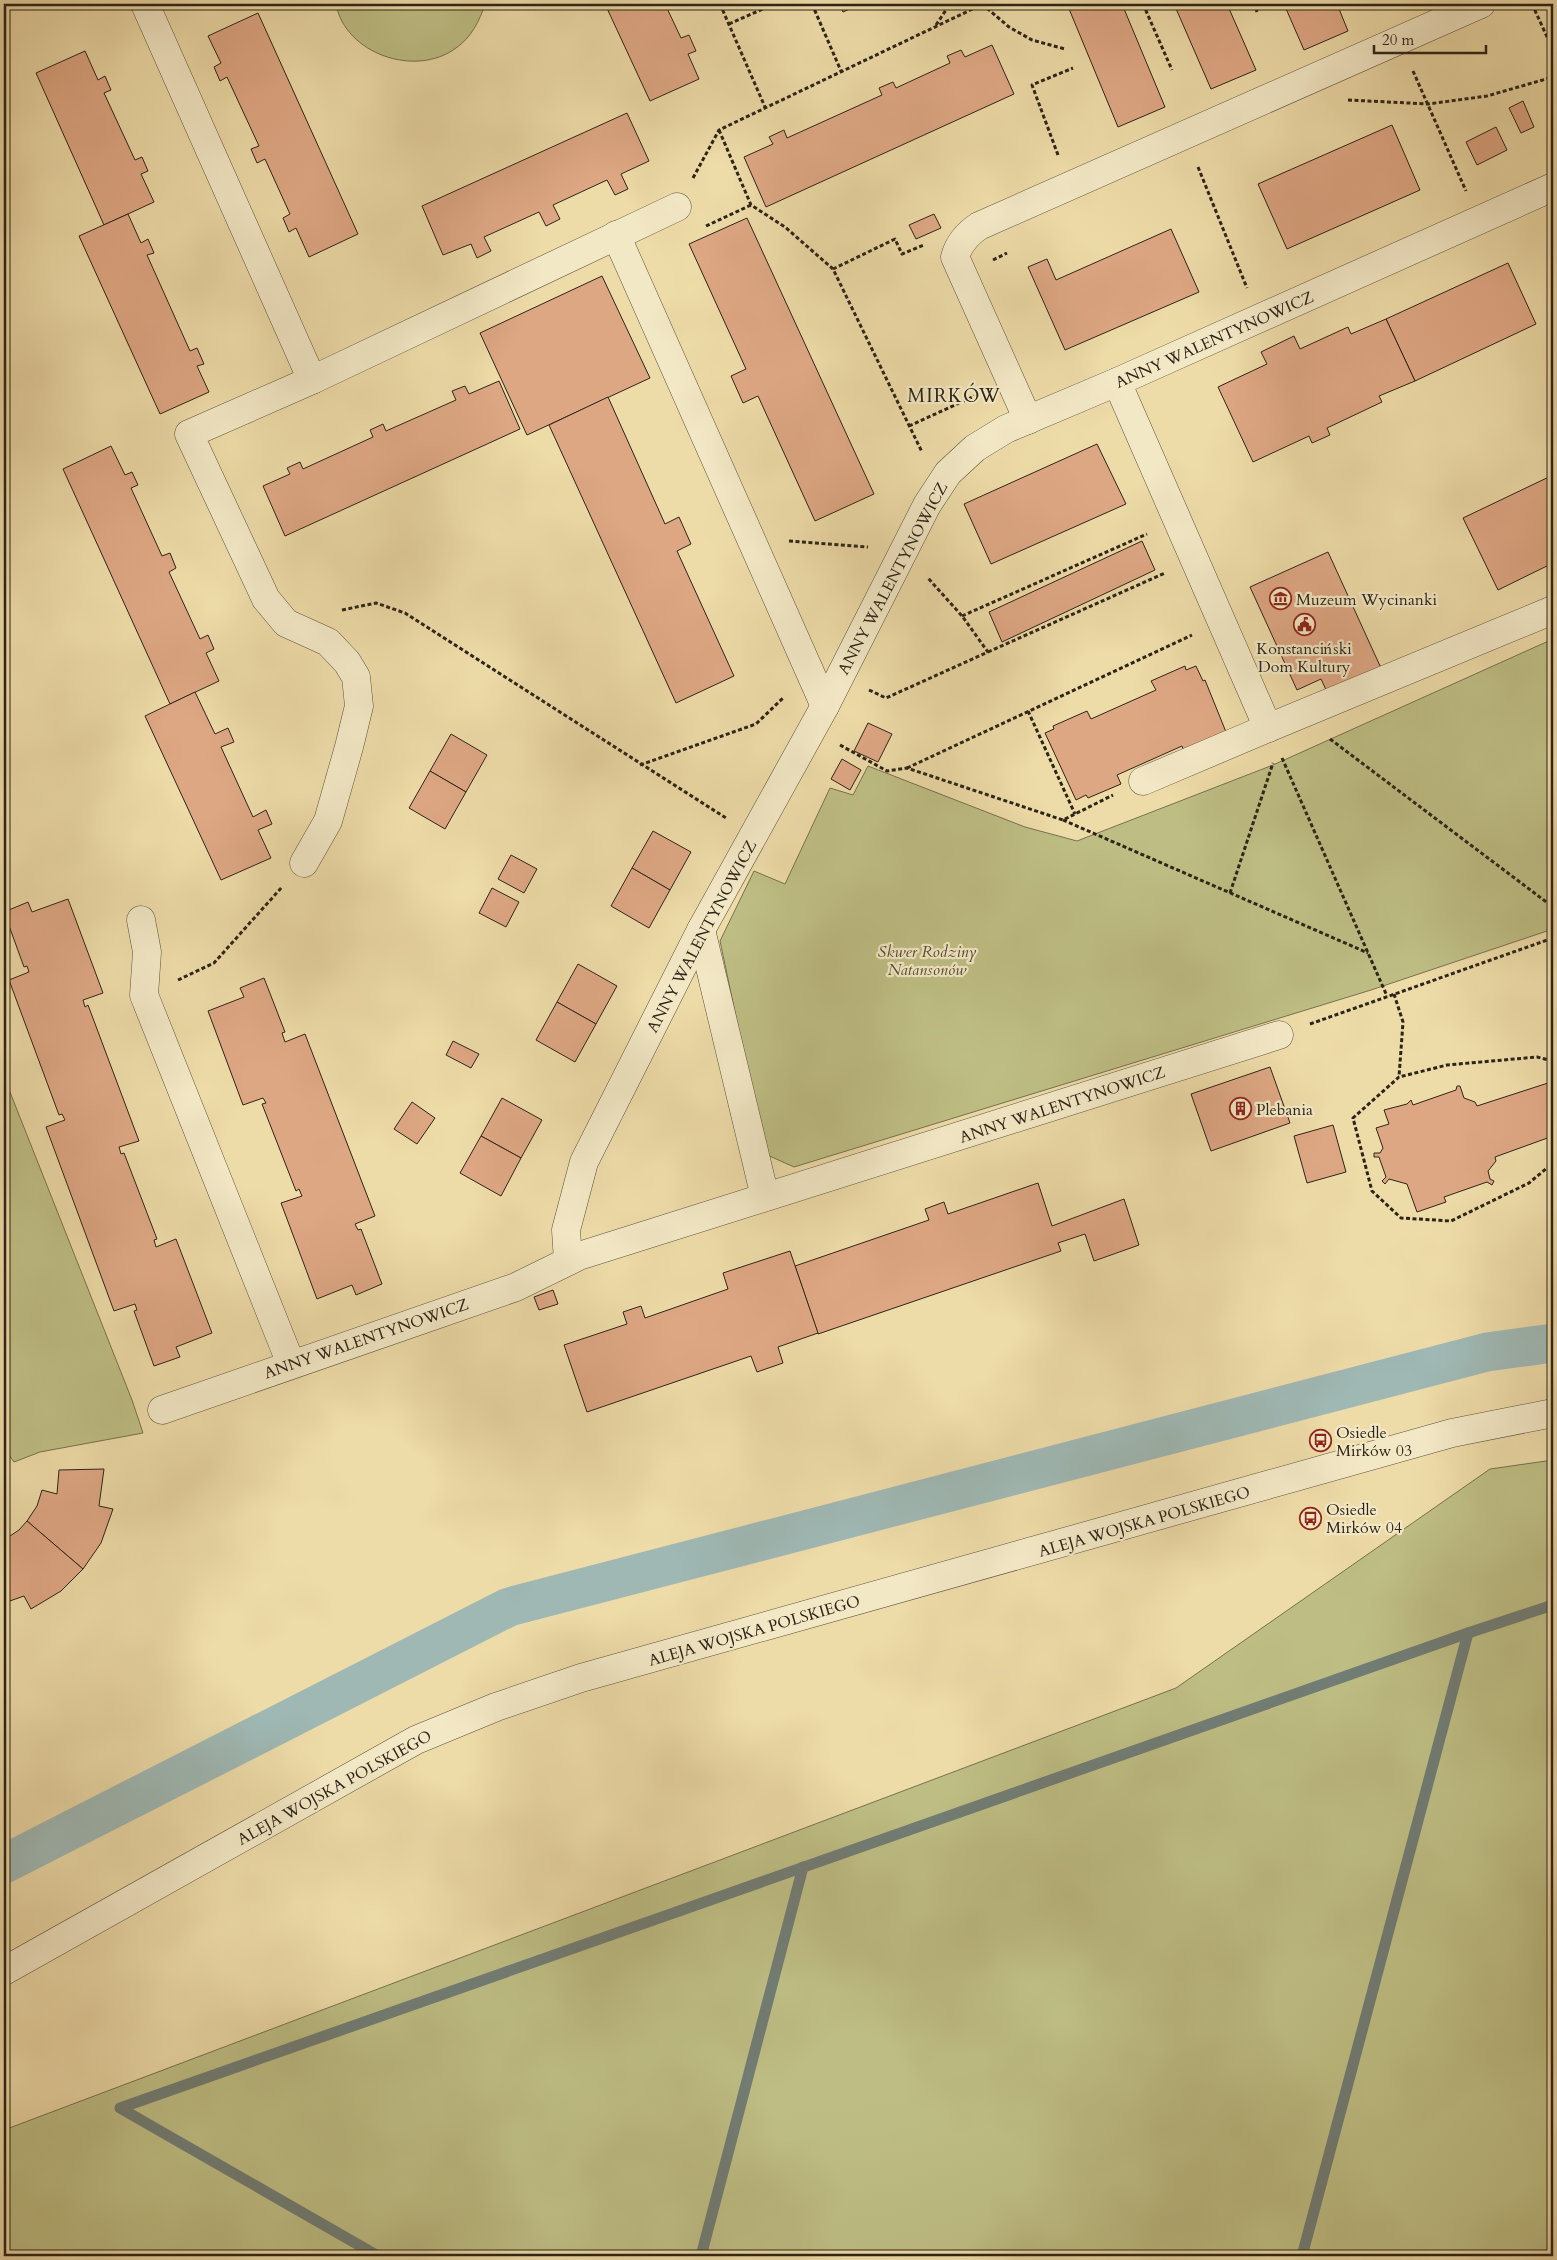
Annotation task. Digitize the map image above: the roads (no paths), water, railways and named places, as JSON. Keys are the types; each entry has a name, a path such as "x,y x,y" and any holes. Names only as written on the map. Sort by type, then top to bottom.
{"street":[{"path":"145,4 312,380"},
{"path":"1028,420 955,257 967,235 980,226 1481,4"},
{"name":"ANNY WALENTYNOWICZ","path":"568,1261 566,1230 584,1162 701,930 825,706 937,488 948,473 975,448 1006,429 1117,382 1553,186"},
{"path":"304,863 328,821 349,747 359,706 356,677 347,662 328,642 286,622 266,599 189,434 312,380 677,206"},
{"path":"616,235 825,706"},
{"path":"1117,382 1273,739"},
{"path":"1142,781 1273,739 1299,715 1553,610"},
{"path":"141,920 147,952 144,996 291,1364"},
{"path":"701,930 765,1197"},
{"name":"ANNY WALENTYNOWICZ","path":"162,1410 516,1287 579,1256 1279,1035"},
{"name":"ALEJA WOJSKA POLSKIEGO","path":"4,1971 416,1740 496,1707 581,1678 1452,1433 1553,1413"}],"waterway":[{"path":"4,1864 509,1607 1487,1352 1553,1343"},
{"path":"378,2256 120,2108 1468,1633 1553,1605"},
{"path":"1302,2256 1468,1633"},
{"path":"701,2256 803,1867"}],"place":[{"name":"Muzeum Wycinanki","path":"1280,599"},
{"name":"Konstanciński Dom Kultury","path":"1304,624"},
{"name":"Plebania","path":"1240,1109"},
{"name":"Osiedle Mirków 03","path":"1320,1441"},
{"name":"Osiedle Mirków 04","path":"1310,1518"}],"district":[{"name":"MIRKÓW","path":"954,395"}],"park label":[{"name":"Skwer Rodziny Natansonów","path":"927,960"}]}
